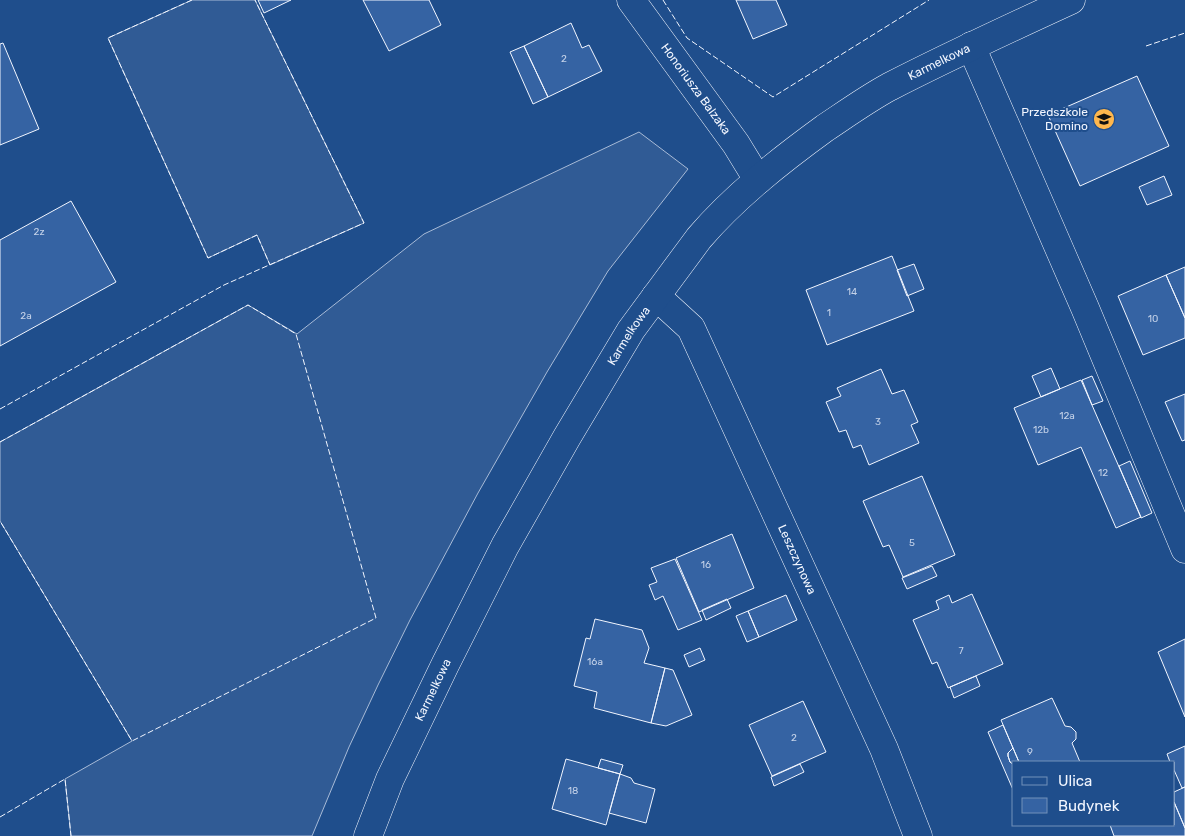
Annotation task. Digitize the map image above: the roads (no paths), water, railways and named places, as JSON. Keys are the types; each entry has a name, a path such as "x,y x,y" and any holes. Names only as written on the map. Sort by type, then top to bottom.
{"street":[{"name":"Honoriusza Balzaka","path":"631,0 736,144 758,180"},
{"name":"Karmelkowa","path":"368,836 394,770 505,546 626,338 708,227 758,180 800,146 848,113 888,88 971,46 1071,0"},
{"path":"971,46 1085,308 1185,549"},
{"name":"Leszczynowa","path":"656,296 691,328 884,749 918,836"}],"place":[{"name":"Przedszkole Domino","path":"1104,119"}]}
